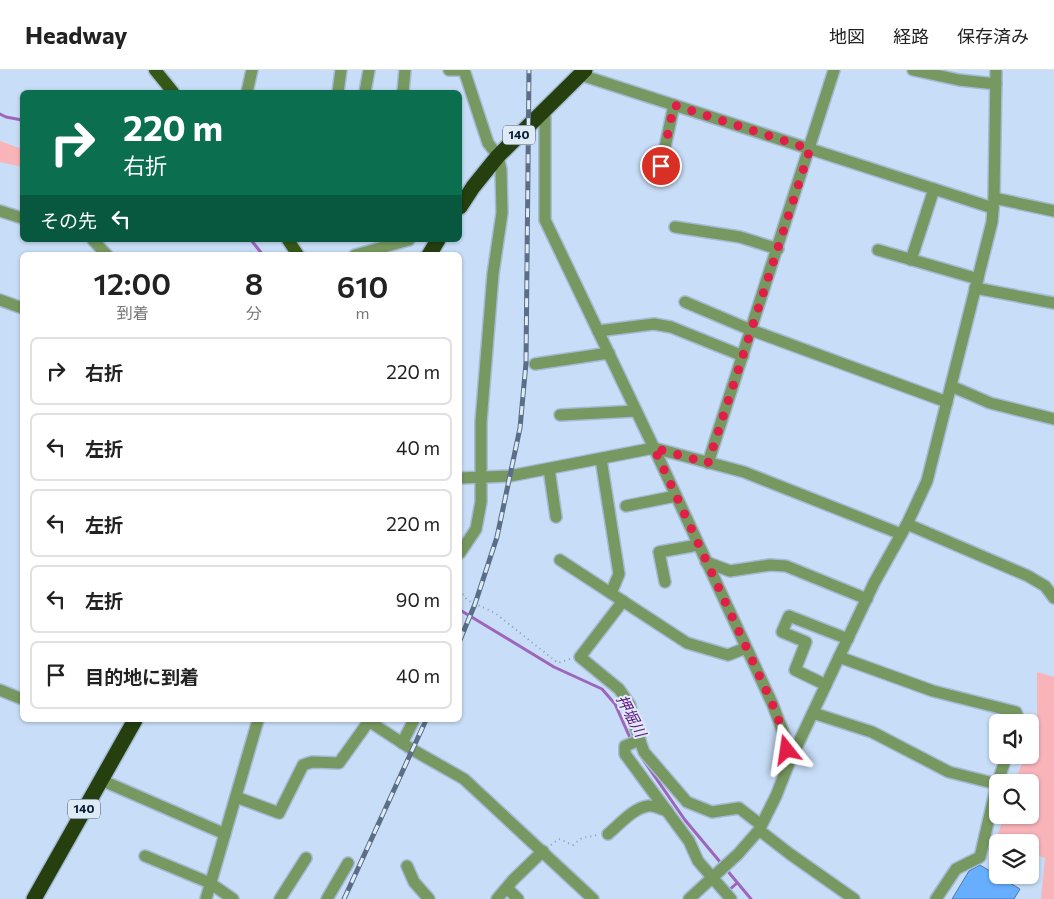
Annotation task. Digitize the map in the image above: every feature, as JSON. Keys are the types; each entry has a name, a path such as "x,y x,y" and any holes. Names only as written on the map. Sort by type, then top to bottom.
{"highway":[{"name":"140","path":"462,204 498,156 583,73"},
{"name":"140","path":"34,899 134,722"}],"main road":[{"path":"156,70 171,90"}],"street":[{"path":"247,90 252,70"},
{"path":"338,90 341,70"},
{"path":"366,90 370,70"},
{"path":"403,90 405,70"},
{"path":"448,70 464,70 488,143 498,156 501,170 502,213 493,274 481,422 481,502 476,530 462,549"},
{"path":"708,463 834,70"},
{"path":"913,70 959,80 996,84"},
{"path":"689,899 738,854 760,827 867,599 928,481 992,222 996,70"},
{"path":"583,73 674,105 934,189 994,203 1054,211"},
{"path":"661,166 674,105"},
{"path":"545,111 544,220 654,448 772,703 785,737 789,763"},
{"path":"911,260 934,189"},
{"path":"0,211 20,217"},
{"path":"675,227 740,237 778,249"},
{"path":"95,242 104,252"},
{"path":"366,252 402,242"},
{"path":"878,250 977,284 1054,303"},
{"path":"0,300 20,307"},
{"path":"685,302 751,330 947,402"},
{"path":"598,331 654,324 671,327 743,356"},
{"path":"534,364 609,353"},
{"path":"951,386 990,403 1054,419"},
{"path":"560,415 636,411"},
{"path":"462,478 510,476 654,448 744,472 901,534"},
{"path":"601,459 619,574 611,593"},
{"path":"549,469 556,517"},
{"path":"626,506 676,496"},
{"path":"907,524 1028,576 1045,586 1054,598"},
{"path":"665,582 659,552 698,545"},
{"path":"560,560 687,643 728,655 746,648"},
{"path":"706,562 730,571 770,565 786,566 867,599"},
{"path":"623,600 580,657 619,689 630,705 644,752 687,802 712,812 738,808 790,854 854,899"},
{"path":"826,685 795,670 806,642 782,632 789,616 848,639"},
{"path":"839,657 933,691 1016,712 1017,714"},
{"path":"0,690 20,698"},
{"path":"813,713 872,732 949,772 989,782"},
{"path":"206,899 257,722"},
{"path":"236,797 279,813 303,765 312,762 339,763 367,722"},
{"path":"370,722 464,779 593,899"},
{"path":"402,743 413,722"},
{"path":"639,740 625,746 625,754 689,841 698,861 730,899"},
{"path":"101,780 226,834"},
{"path":"608,834 637,810 649,806 667,811"},
{"path":"936,899 956,869 980,857 989,818"},
{"path":"497,899 513,880 543,851"},
{"path":"145,856 210,883 233,899"},
{"path":"280,899 306,858"},
{"path":"327,899 348,863"},
{"path":"407,866 414,882 429,899"},
{"path":"507,888 518,899"}],"path":[{"path":"462,593 467,600 495,613 558,663 580,657"},
{"path":"543,851 559,839 573,845 582,838 608,834"}],"shaded area":[{"path":"0,141 20,148 20,167 0,162"},
{"path":"1037,672 1054,677 1054,899 1041,899 1045,858 1039,856 1039,834 998,834 1001,824 1039,824 1039,774 1018,774 1022,764 1039,764 1039,714 1037,714"}],"building":[{"path":"980,865 989,870 989,884 1012,884 1020,889 1014,899 952,899 969,871"}],"waterway":[{"name":"押堀川","path":"0,114 20,120"},
{"name":"押堀川","path":"253,242 261,252"},
{"name":"押堀川","path":"462,611 554,667 602,689 615,704 631,740"},
{"name":"押堀川","path":"642,758 685,820 751,899"},
{"path":"728,891 737,883"}],"railway":[{"path":"462,635 475,604 497,537 520,428 526,363 529,70"},
{"path":"344,899 425,722"}],"route":[{"path":"661,166 674,105 810,149 708,463 654,448 772,703 785,737 787,750"}]}
